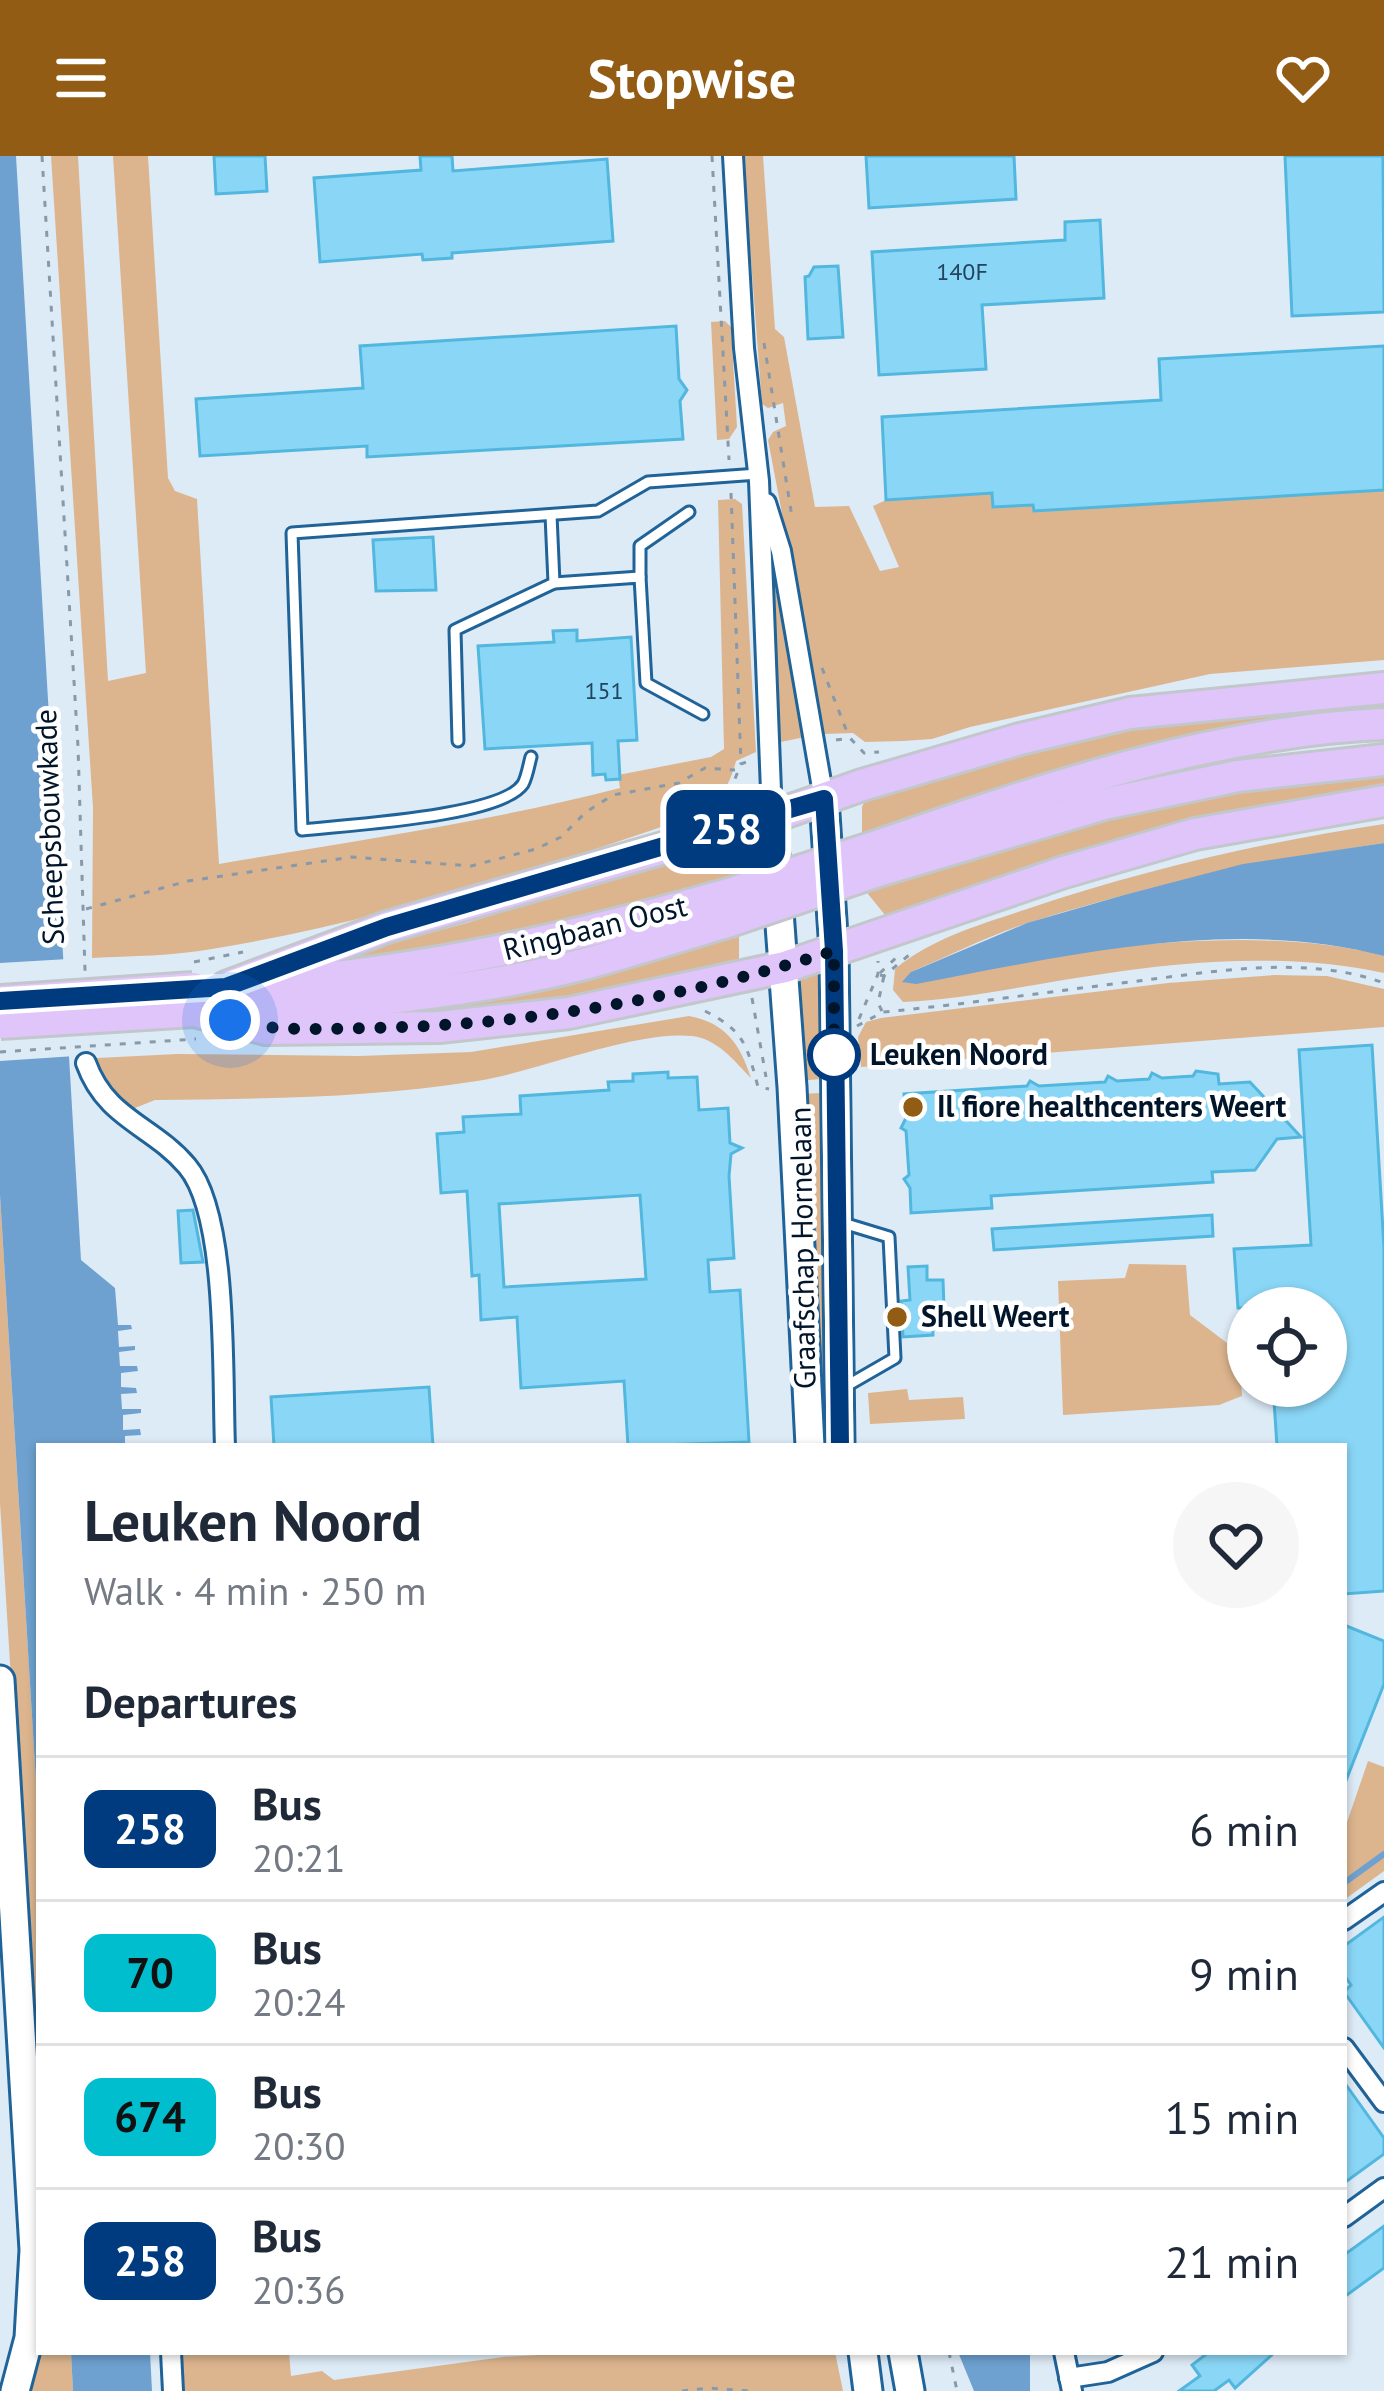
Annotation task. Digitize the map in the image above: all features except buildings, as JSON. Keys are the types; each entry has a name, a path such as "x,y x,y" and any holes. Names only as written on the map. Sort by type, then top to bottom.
{"main road":[{"path":"226,987 387,927 727,815 772,817 1020,739 1130,713 1384,688"},
{"name":"Ringbaan Oost","path":"0,1023 322,1006 584,964 1112,772 1245,741 1384,724"},
{"name":"Ringbaan Oost","path":"880,858 1238,776 1384,760"},
{"path":"194,1013 266,1029 439,1027 569,1013 785,967 1064,872 1195,834 1384,801"},
{"name":"Ringbaan Oost","path":"0,1001 194,1013 226,987 444,964 730,908"}],"street":[{"name":"Graafschap Hornelaan","path":"733,156 744,348 759,477 772,817 785,967 810,1443"},
{"name":"Graafschap Hornelaan","path":"759,477 782,550 824,799 834,951 840,1443"},
{"path":"86,1063 94,1086 112,1108 187,1166 205,1194 215,1245 225,1443"},
{"path":"0,1681 34,2250 29,2338 15,2391"},
{"path":"1347,1918 1384,1892"},
{"path":"1347,2052 1384,2102"},
{"path":"1347,2215 1384,2188"},
{"path":"171,2355 173,2391"},
{"path":"862,2355 868,2391"},
{"path":"904,2355 910,2391"},
{"path":"1065,2355 1071,2385 1146,2355"}],"lane":[{"path":"531,757 523,784 503,801 455,812 302,830 292,533 598,511 648,482 759,477"},
{"path":"689,512 640,547 646,683 703,714"},
{"path":"551,514 554,583"},
{"path":"458,741 455,630 554,583 640,577"},
{"path":"836,1221 889,1237 895,1358 839,1391"}],"path":[{"name":"Scheepsbouwkade","path":"42,156 78,747 85,975"},
{"path":"84,909 188,881 352,857 471,866 536,849 561,837 586,812 613,795 679,783 705,768 740,767 712,156"},
{"path":"762,328 794,524"},
{"path":"822,668 850,738"},
{"path":"883,1012 878,1003 881,975 921,945"},
{"path":"856,1027 883,1012 1218,971 1296,967 1360,974 1384,982"},
{"name":"Graafschap Hornelaan","path":"748,975 768,1089"},
{"path":"0,1052 194,1013"},
{"path":"86,1041 86,1063"},
{"path":"951,2355 957,2391"},
{"path":"682,2391 709,2387 750,2391"}],"shaded area":[{"path":"51,156 78,156 108,681 146,673 113,156 148,156 168,478 175,491 197,499 219,864 570,800 620,788 618,775 711,757 724,749 718,500 735,499 742,504 756,752 736,761 728,784 714,802 702,813 642,834 398,909 212,949 92,958 93,808"},
{"path":"743,156 763,156 775,329 784,337 815,507 849,506 880,571 899,567 873,506 893,497 998,490 1384,483 1384,660 1210,674 932,739 865,742 853,733 824,734 768,440 786,426 783,403 768,408 762,404"},
{"path":"725,321 731,327 737,427 729,439 717,440 711,322"},
{"path":"763,526 805,737 776,743"},
{"path":"1384,692 1384,720 862,837 862,807 867,796 1148,719"},
{"path":"1384,764 1384,789 991,882 885,915 864,889 1096,817"},
{"path":"1384,824 1384,843 1250,866 1118,897 1016,927 911,972 1149,944 1271,941 1329,945 1384,956 1384,973 1313,963 1241,961 1132,970 903,1002 893,990 895,969 910,958 992,921 1204,859"},
{"path":"717,843 735,878 681,895 514,934 289,970 467,923"},
{"path":"739,926 739,964 501,1010 308,1022"},
{"path":"822,959 822,1079 796,1081 790,971"},
{"path":"1274,975 1327,976 1384,989 1384,1027 861,1067 858,1037 866,1022 881,1018"},
{"path":"689,1016 713,1024 730,1037 751,1078 710,1041 692,1036 643,1039 502,1076 437,1087 155,1100 125,1112 98,1073 97,1058 471,1052"},
{"path":"822,1093 829,1413 816,1414 797,1094"},
{"path":"0,1195 36,1781 36,2079 0,1503"},
{"path":"1129,1264 1186,1265 1190,1315 1227,1343 1227,1402 1063,1415 1058,1281 1125,1278"},
{"path":"907,1389 909,1400 963,1397 965,1419 870,1424 868,1393"},
{"path":"1368,1761 1384,1767 1384,1871 1347,1898 1347,1822"},
{"path":"38,2355 71,2355 73,2391 26,2391"},
{"path":"178,2355 289,2355 291,2376 322,2371 334,2380 539,2355 836,2355 843,2391 181,2391"}],"water":[{"path":"0,156 16,156 81,1260 115,1288 118,1325 131,1325 132,1329 118,1331 119,1347 135,1346 135,1350 119,1352 120,1366 137,1366 138,1371 121,1373 121,1387 136,1388 137,1393 121,1394 122,1409 141,1409 141,1413 123,1415 123,1430 140,1429 141,1435 125,1436 125,1443 36,1443 36,1781 0,1195"},
{"path":"1384,843 1384,956 1326,945 1209,940 1090,952 916,984 902,982 911,972 1027,923 1124,895 1243,864"},
{"path":"71,2355 150,2355 152,2391 73,2391"},
{"path":"959,2355 1030,2355 1030,2391 974,2391"}],"pier":[{"path":"68,959 75,1056 0,1061 0,963"}],"waterway":[{"path":"1347,1881 1384,1854"}],"bus line":[{"name":"258","path":"0,1001 226,987 387,927 824,799 834,951 840,1443"}],"place":[{"name":"Leuken Noord","path":"834,1055"},
{"name":"Il fiore healthcenters Weert","path":"913,1107"},
{"name":"Shell Weert","path":"897,1317"}],"route":[{"path":"230,1020 266,1029 439,1027 569,1013 785,967 834,951 834,1055"}]}
